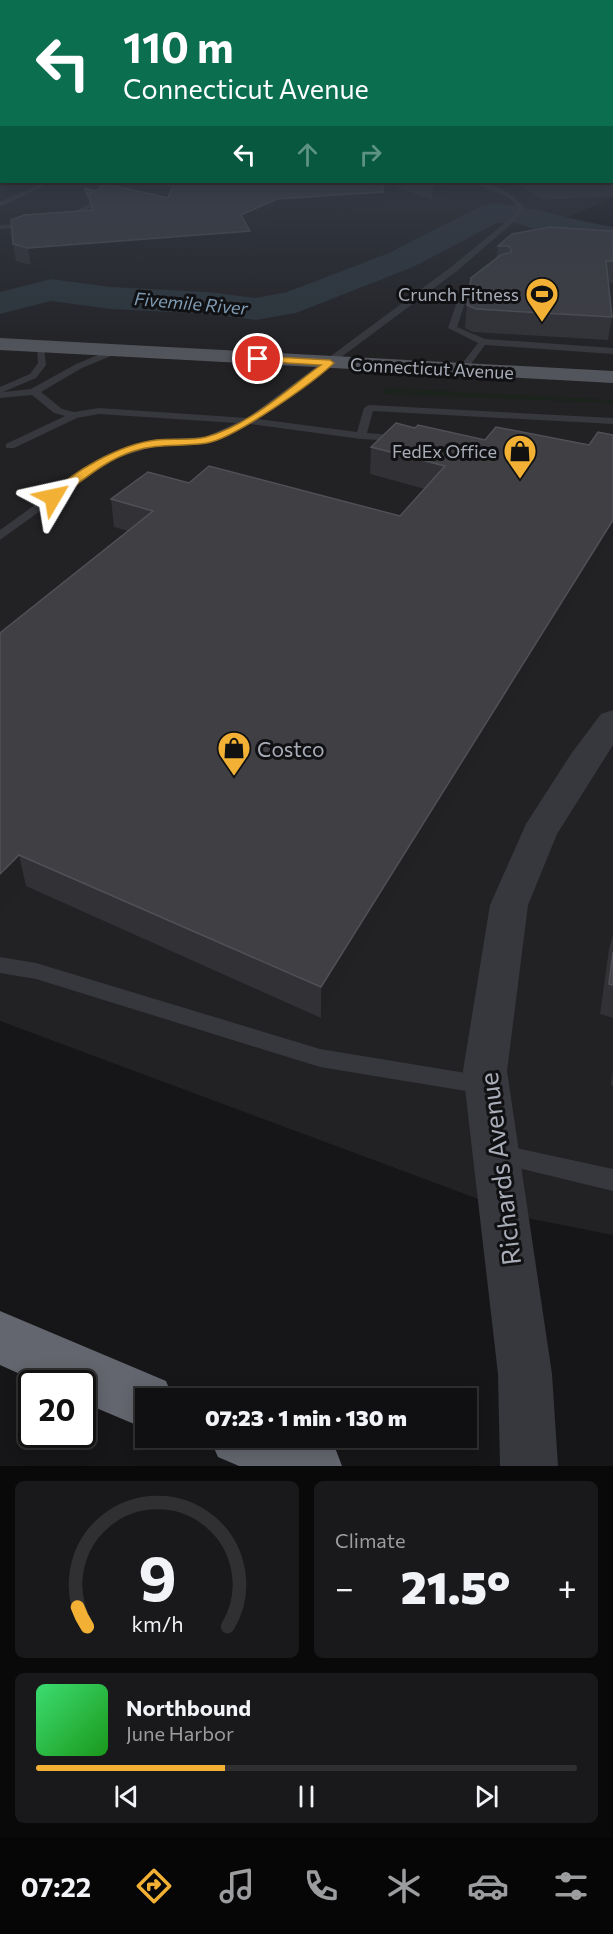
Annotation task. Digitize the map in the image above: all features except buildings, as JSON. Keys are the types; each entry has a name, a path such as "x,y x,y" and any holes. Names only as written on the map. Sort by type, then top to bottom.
{"highway":[{"path":"0,1338 135,1396"},
{"path":"266,1448 313,1466"}],"main road":[{"name":"Connecticut Avenue","path":"0,344 40,348 613,377"}],"street":[{"name":"Richards Avenue","path":"529,1466 525,1374 484,1071 509,905 539,833 611,726"}],"lane":[{"path":"0,536 107,458 154,443 207,440 249,421 454,269 510,222"},
{"path":"0,227 35,225"},
{"path":"495,272 462,299 452,328 483,342 613,351"},
{"path":"463,369 483,342"},
{"path":"0,390 33,376 43,363 40,348"},
{"path":"0,395 14,397 34,393 77,367 115,351"},
{"path":"34,393 58,411 74,415"},
{"path":"361,436 369,408 613,421"},
{"path":"10,446 74,415 99,411 249,421 361,436 406,438"},
{"path":"0,966 36,971 320,1058 487,1086"},
{"path":"496,1154 613,1180"}],"shaded area":[{"path":"0,222 556,222 540,229 613,236 613,1235 532,1219 0,1021"},
{"path":"384,389 613,400 613,403 382,394"}],"waterway":[{"name":"Fivemile River","path":"0,303 51,290 111,298 208,303 256,309 296,302 401,260 474,222"},
{"name":"Fivemile River","path":"545,222 571,230 613,237"}],"place":[{"name":"Crunch Fitness","path":"542,323"},
{"name":"FedEx Office","path":"520,480"},
{"name":"Costco","path":"234,777"}],"route":[{"path":"53,497 107,458 130,449 154,443 207,440 249,421 330,363 258,359"}]}
